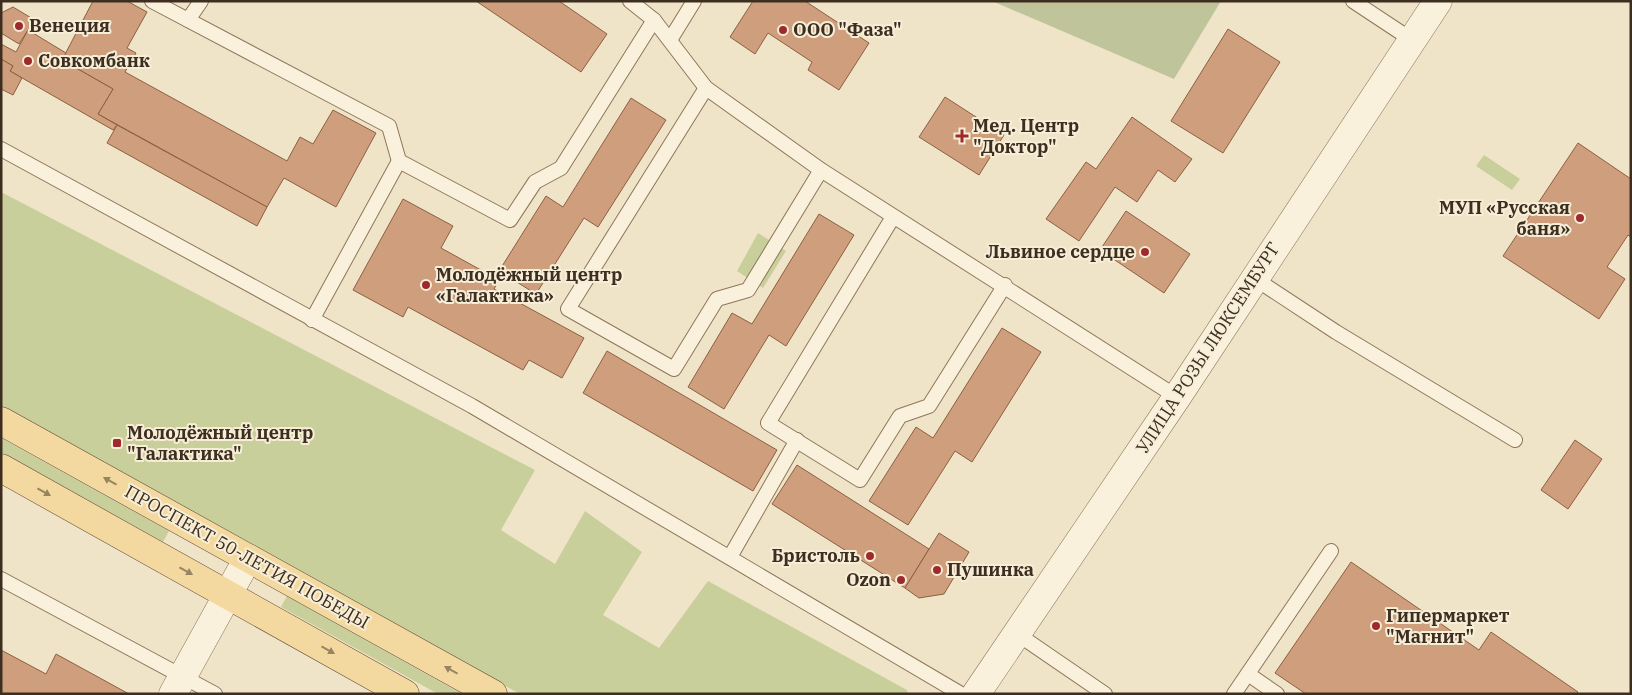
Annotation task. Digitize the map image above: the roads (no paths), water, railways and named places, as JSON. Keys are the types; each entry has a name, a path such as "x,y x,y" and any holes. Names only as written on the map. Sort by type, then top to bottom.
{"main road":[{"name":"ПРОСПЕКТ 50-ЛЕТИЯ ПОБЕДЫ","path":"1,421 493,694"},
{"path":"1,468 405,694"}],"street":[{"name":"УЛИЦА РОЗЫ ЛЮКСЕМБУРГ","path":"976,694 1177,397 1438,1"},
{"path":"178,685 248,558"}],"lane":[{"path":"152,1 389,126 399,161 312,320"},
{"path":"188,20 201,1"},
{"path":"630,1 654,20 706,88 821,170 893,217 1005,285 1177,397"},
{"path":"670,40 694,1"},
{"path":"1353,1 1412,40"},
{"path":"399,161 510,220 535,182 561,168 654,20"},
{"path":"706,88 568,309 674,369 717,299 748,290 821,170"},
{"path":"1,149 472,406 961,694"},
{"path":"893,217 768,423 860,480 900,416 929,406 1005,285"},
{"path":"1254,278 1336,332 1515,440"},
{"path":"730,557 797,440"},
{"path":"1234,694 1331,551"},
{"path":"1,579 178,685 215,694"},
{"path":"1016,634 1106,694"},
{"path":"1248,674 1277,694"}],"place":[{"name":"Венеция","path":"19,26"},
{"name":"ООО \"Фаза\"","path":"783,30"},
{"name":"Совкомбанк","path":"28,61"},
{"name":"Мед. Центр \"Доктор\"","path":"962,136"},
{"name":"МУП «Русская баня»","path":"1580,218"},
{"name":"Львиное сердце","path":"1145,252"},
{"name":"Молодёжный центр «Галактика»","path":"426,285"},
{"name":"Молодёжный центр \"Галактика\"","path":"117,443"},
{"name":"Бристоль","path":"870,556"},
{"name":"Пушинка","path":"937,570"},
{"name":"Ozon","path":"901,580"},
{"name":"Гипермаркет \"Магнит\"","path":"1376,626"}]}
